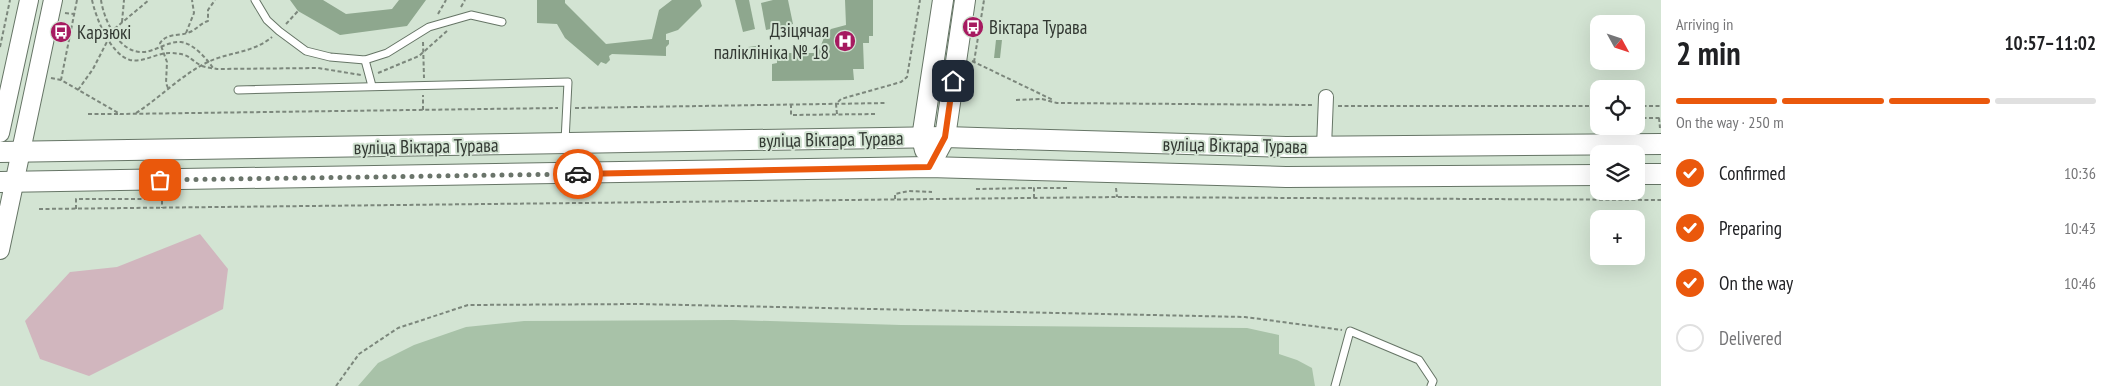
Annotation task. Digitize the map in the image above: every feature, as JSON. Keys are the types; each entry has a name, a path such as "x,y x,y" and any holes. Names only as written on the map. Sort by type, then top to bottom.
{"main road":[{"path":"929,167 922,138 943,0"},
{"path":"929,167 945,137 965,0"},
{"name":"вуліца Віктара Турава","path":"0,152 945,137 1324,147 1661,144"},
{"name":"вуліца Віктара Турава","path":"8,182 929,167 1286,177 1590,175"},
{"path":"1645,174 1661,174"}],"street":[{"path":"0,133 29,0"},
{"path":"0,250 8,182 21,152 52,0"},
{"path":"1324,147 1326,97"}],"lane":[{"path":"255,0 267,20 279,31 306,51 330,57 365,60 387,53 428,28 471,15 502,22"},
{"path":"365,60 372,86"},
{"path":"238,90 568,82 565,144"},
{"path":"1335,386 1350,330 1419,360 1433,381 1431,386"}],"path":[{"path":"0,47 10,0"},
{"path":"76,0 61,80 120,114"},
{"path":"92,0 95,14 108,39 114,48 130,60 149,59 169,52 188,55 202,66 213,68 318,68 356,75 381,73 423,53 446,34 465,0"},
{"path":"101,0 103,11 112,30 118,39 131,50 144,52 182,42 195,49 213,68"},
{"path":"122,22 124,0"},
{"path":"78,90 93,69 112,30 150,0"},
{"path":"186,33 194,13 192,0"},
{"path":"168,88 166,83 167,62 160,44 163,39 171,35 186,33 208,21 208,10 215,0"},
{"path":"836,114 836,104 841,99 901,82 907,77 920,0"},
{"path":"984,0 974,62 1057,103 1042,99 1016,100"},
{"path":"136,113 153,102 168,88 208,62 262,46 298,11"},
{"path":"423,110 423,42 428,28"},
{"path":"88,114 887,103"},
{"path":"791,104 791,115 876,114"},
{"path":"1645,106 1661,106"},
{"path":"1645,118 1660,118 1660,131"},
{"path":"1034,188 1034,198"},
{"path":"976,190 1077,188"},
{"path":"1109,188 1117,188 1117,198"},
{"path":"895,200 895,194 909,191 932,192"},
{"path":"39,210 1034,198 1661,200"},
{"path":"76,209 76,199 162,199 162,208"},
{"path":"336,386 359,354 398,328 468,306 649,304 1245,317 1350,330"}],"shaded area":[{"path":"200,234 228,269 223,309 89,376 40,359 25,321 70,272 117,267"},
{"path":"733,320 901,325 1247,328 1279,335 1279,354 1297,360 1312,368 1315,386 358,386 378,363 414,345 466,327 524,321"}],"building":[{"path":"290,0 323,0 346,14 392,9 399,0 426,0 407,26 340,35 298,11"},
{"path":"537,0 565,0 565,3 606,44 652,39 659,10 672,0 700,0 702,6 678,30 666,34 666,40 669,40 669,44 666,47 666,56 612,54 609,56 610,60 606,64 601,62 598,66 565,38 557,24 537,23"},
{"path":"735,0 749,0 755,29 743,32"},
{"path":"773,0 788,0 793,24 766,30 761,3"},
{"name":"Дзіцячая паліклініка № 18","path":"845,0 873,0 873,36 869,36 869,43 863,43 864,69 853,69 854,80 772,81 772,64 777,63 777,53 818,53 825,35 831,29 846,25"},
{"path":"996,40 1002,40 1000,58 994,58"},
{"path":"756,46 757,52 749,54 748,47"}],"way so far":[{"path":"160,180 578,174"}],"place":[{"name":"Віктара Турава","path":"973,27"},
{"name":"Карзюкі","path":"61,32"},
{"name":"Дзіцячая паліклініка № 18","path":"845,41"}],"route":[{"path":"578,174 929,167 945,137 953,81"}]}
